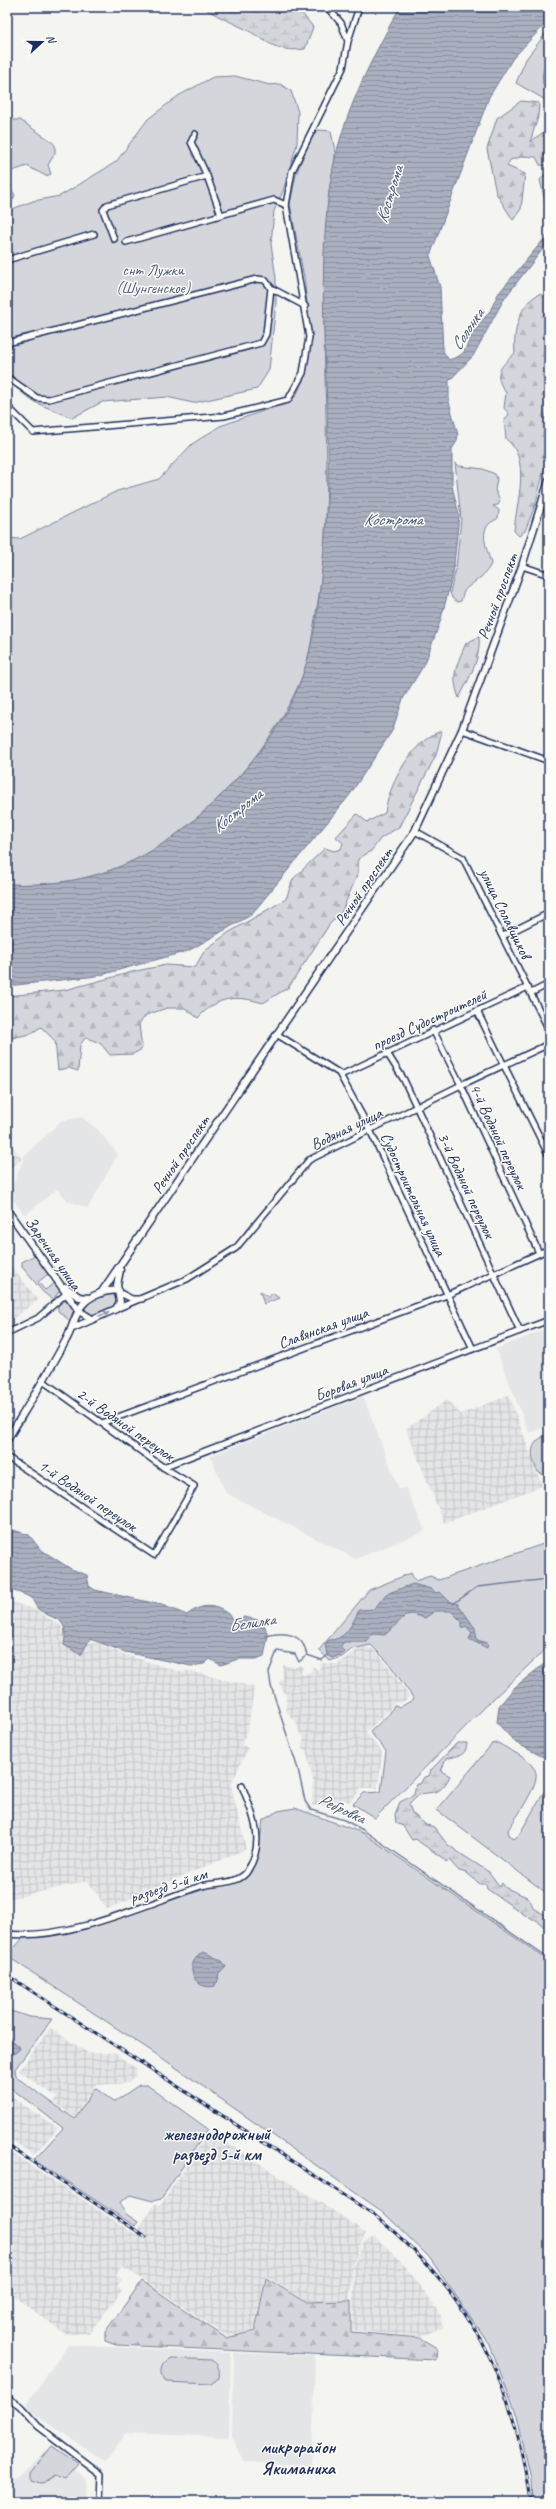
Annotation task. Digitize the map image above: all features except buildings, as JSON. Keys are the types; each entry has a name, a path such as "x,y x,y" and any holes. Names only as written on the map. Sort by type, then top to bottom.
{"street":[{"path":"327,7 341,23 348,41"},
{"path":"7,406 33,432 224,416 288,400 303,373 309,337 305,306 286,205 292,172 343,68 348,41 359,7"},
{"path":"195,134 191,142 207,176 222,215"},
{"path":"114,239 102,210 107,204 207,176"},
{"path":"126,242 274,200 286,205"},
{"path":"7,260 94,234"},
{"path":"7,343 257,279 265,280 271,288 305,306"},
{"path":"7,377 37,398 49,399 261,343 266,334 271,288"},
{"name":"Речной проспект","path":"101,1293 121,1267 415,831 462,730 522,566 549,480"},
{"path":"522,566 549,575"},
{"path":"462,730 549,761"},
{"name":"улица Сплавщиков","path":"415,831 463,858 549,1030"},
{"path":"503,936 549,913"},
{"path":"531,993 549,984"},
{"name":"проезд Судостроителей","path":"341,1075 432,1030 528,987"},
{"path":"477,1011 505,1064 549,1156"},
{"name":"4-й Водяной переулок","path":"432,1030 461,1085 540,1253"},
{"name":"Судостроительная улица","path":"278,1035 341,1075 370,1130 473,1349"},
{"name":"Водяная улица","path":"116,1309 143,1299 187,1278 236,1248 309,1160 461,1085 549,1044"},
{"name":"3-й Водяной переулок","path":"387,1053 404,1080 417,1107 520,1331"},
{"name":"Заречная улица","path":"7,1210 64,1286 67,1293 80,1311"},
{"name":"Славянская улица","path":"102,1423 447,1295 549,1249"},
{"path":"73,1328 116,1309 120,1302 118,1278 121,1267"},
{"path":"64,1286 79,1297 89,1298"},
{"path":"7,1440 44,1381 73,1328 84,1303 89,1298 101,1293 119,1292 132,1299 143,1299"},
{"path":"7,1333 38,1318 67,1293"},
{"path":"80,1311 92,1319"},
{"name":"Боровая улица","path":"163,1467 549,1320"},
{"name":"2-й Водяной переулок","path":"44,1381 163,1467 194,1486"},
{"name":"1-й Водяной переулок","path":"7,1457 154,1555 194,1486"},
{"name":"разъезд 5-й км","path":"7,1934 31,1935 85,1924 121,1914 203,1885 243,1876 248,1870 254,1856 258,1828 242,1786"},
{"path":"7,2397 20,2406 38,2426 101,2474 100,2502"}],"shaded area":[{"path":"82,1117 97,1129 118,1154 88,1208 68,1201 57,1189 25,1215 9,1195 25,1155 61,1121"},
{"path":"7,1139 22,1159 7,1171"},
{"path":"7,1261 38,1300 7,1323"},
{"path":"549,1328 549,1425 529,1433 496,1349"},
{"path":"509,1395 542,1486 444,1523 406,1429 447,1400 461,1414"},
{"path":"363,1396 399,1489 406,1488 425,1531 356,1559 226,1493 210,1456"},
{"path":"7,1601 34,1609 60,1625 65,1633 86,1642 100,1644 120,1653 184,1673 185,1670 254,1687 249,1724 242,1745 248,1748 231,1785 246,1849 107,1909 88,1881 9,1899 7,1898"},
{"path":"368,1647 376,1651 410,1697 401,1703 394,1702 389,1710 366,1732 382,1752 378,1788 362,1788 351,1801 312,1806 313,1781 306,1750 301,1749 304,1738 299,1732 296,1722 286,1711 286,1696 279,1683 283,1678 283,1665 295,1667 301,1665 303,1669 300,1673 304,1675 311,1672 313,1666 319,1671 321,1663 338,1664 360,1648"},
{"path":"50,2028 88,2053 114,2053 136,2068 137,2074 129,2083 95,2085 75,2117 54,2102 57,2097 19,2071"},
{"path":"7,2094 58,2128 34,2155 7,2137"},
{"path":"209,2131 357,2226 365,2234 353,2264 350,2300 305,2301 266,2276 254,2330 227,2336 122,2266 116,2275 122,2279 117,2287 122,2291 89,2333 66,2335 7,2291 7,2150 135,2234 155,2204 160,2206"},
{"path":"375,2237 399,2259 422,2288 441,2316 442,2328 419,2337 352,2330 354,2265 363,2243 369,2238"},
{"path":"68,2345 231,2353 229,2437 126,2433 106,2462 24,2407"},
{"path":"234,2353 315,2356 312,2465 244,2462 232,2435"},
{"path":"47,2449 86,2478 85,2502 7,2502 7,2477 19,2477 32,2466"}],"green space":[{"path":"203,7 297,7 313,27 305,49 285,49 271,44"},
{"path":"549,29 549,102 516,83 526,59"},
{"path":"549,57 549,93 544,85 543,71"},
{"name":"снт Лужки (Шунгенское)","path":"235,76 270,85 280,84 291,91 298,112 297,144 283,191 274,211 271,244 276,278 276,303 269,370 257,389 193,403 167,397 102,402 72,418 32,401 7,380 7,211 33,201 60,196 116,162 148,119 178,96 213,77"},
{"path":"521,101 539,103 538,117 530,142 549,128 549,166 540,165 536,157 524,156 510,160 507,166 525,174 521,209 513,220 496,193 487,149 497,118"},
{"path":"7,120 20,120 55,145 55,153 48,165 51,174 46,176 27,166 7,173"},
{"path":"318,130 331,131 335,149 334,166 328,201 324,271 324,351 327,463 325,538 322,576 316,613 307,662 302,677 283,716 259,752 216,800 178,833 156,848 111,870 61,882 7,884 7,538 20,539 117,491 159,479 192,444 220,426 286,403 296,396 306,373 311,337 304,277 290,204 296,175 309,141"},
{"path":"549,170 549,201 545,201 540,180"},
{"path":"7,183 15,195 13,200 7,203"},
{"path":"539,294 549,297 549,450 535,506 525,531 519,536 514,531 519,495 520,470 518,458 514,448 506,439 504,421 509,414 504,408 506,393 499,381 499,376 505,362 515,353 516,328 522,312 527,304"},
{"path":"455,462 459,466 483,469 495,474 497,479 495,490 500,501 498,505 493,506 499,510 498,518 490,523 485,532 485,543 491,564 484,574 465,589 461,601 457,602 452,598 450,592 456,569 461,519"},
{"path":"479,637 476,661 459,698 455,682 457,664 466,643"},
{"path":"442,731 436,755 399,827 381,838 371,851 358,859 358,873 342,911 329,925 289,987 263,1003 236,998 220,1001 205,1011 198,1018 185,1008 167,1008 146,1015 139,1024 142,1049 133,1054 110,1055 101,1044 86,1037 80,1045 78,1071 69,1068 58,1070 55,1041 41,1027 30,1034 7,1039 7,996 65,990 136,971 166,965 195,967 205,950 228,933 286,899 293,879 325,848 334,851 341,849 343,843 336,837 357,814 367,822 385,813 391,789 404,764 422,743 432,735"},
{"path":"35,1255 39,1256 51,1272 38,1282 45,1290 55,1283 61,1288 53,1300 43,1292 22,1267 22,1262"},
{"path":"260,1291 269,1298 272,1293 279,1298 264,1304"},
{"path":"111,1293 118,1299 116,1305 91,1315 85,1312 86,1303"},
{"path":"64,1301 68,1301 74,1308 70,1321 58,1311 58,1305"},
{"path":"549,1434 549,1478 538,1472 532,1454 534,1445 538,1440"},
{"path":"549,1542 549,1646 494,1698 375,1818 353,1804 364,1793 381,1792 386,1751 370,1732 390,1713 394,1705 399,1708 414,1699 388,1662 371,1645 352,1649 342,1657 330,1661 319,1650 369,1590 411,1573 415,1581 430,1576 439,1580"},
{"path":"457,1743 467,1743 466,1748 463,1754 446,1759 441,1771 450,1776 445,1785 440,1790 420,1794 415,1798 409,1804 412,1813 426,1825 434,1827 447,1844 489,1872 500,1887 502,1883 506,1888 529,1898 534,1909 549,1917 549,1931 535,1919 531,1919 487,1889 486,1884 480,1884 467,1873 459,1871 449,1860 446,1862 416,1839 412,1840 403,1826 396,1823 395,1814 400,1802 414,1795 416,1784 420,1784 424,1777 429,1776 431,1770"},
{"path":"498,1743 528,1762 535,1770 536,1776 535,1783 527,1800 508,1830 509,1835 514,1839 519,1835 543,1793 549,1789 549,1895 437,1810 492,1744"},
{"path":"295,1808 363,1833 549,1961 549,2502 532,2502 531,2479 517,2416 490,2345 429,2257 383,2212 165,2060 7,1956 23,1938 96,1924 249,1875 261,1834 263,1820 278,1811"},
{"path":"7,2010 30,2017 52,2019 15,2069 16,2077 75,2119 95,2088 114,2102 139,2085 147,2085 208,2129 161,2199 153,2201 130,2195 120,2202 126,2214 138,2222 135,2226 34,2160 63,2128 7,2085 11,2075 7,2072"},
{"path":"266,2278 305,2302 351,2301 351,2332 420,2338 437,2348 436,2360 116,2345 105,2341 105,2332 142,2281 226,2338 255,2331"},
{"path":"171,2358 211,2360 216,2363 219,2378 211,2384 166,2382 162,2368 167,2360"},
{"path":"52,2446 79,2464 65,2480 54,2476 43,2484 31,2480 31,2473"}],"water":[{"name":"Кострома","path":"400,7 549,7 549,20 513,58 489,97 430,256 440,287 443,351 449,360 464,352 473,332 490,311 498,294 549,233 549,241 504,299 473,356 449,381 449,402 458,435 457,441 452,449 452,486 459,515 453,574 440,622 425,663 403,699 392,731 349,796 251,915 188,951 97,976 7,986 7,884 61,882 86,877 133,861 156,848 199,816 231,786 273,733 295,694 307,663 315,627 326,526 328,457 323,285 329,192 339,143 356,96"},
{"path":"7,1528 29,1535 40,1549 71,1569 87,1575 89,1586 95,1590 162,1605 187,1615 199,1608 211,1606 223,1610 234,1619 244,1617 263,1621 268,1636 264,1656 256,1659 238,1659 221,1665 210,1659 204,1664 191,1666 125,1652 90,1639 81,1655 64,1645 64,1629 59,1621 38,1609 31,1598 7,1589"},
{"path":"413,1584 431,1589 436,1593 440,1592 449,1601 458,1604 475,1628 477,1640 488,1643 487,1648 469,1639 472,1633 466,1626 462,1628 462,1622 451,1611 435,1611 425,1618 412,1614 406,1615 385,1635 372,1634 367,1642 344,1642 340,1647 344,1651 343,1654 332,1658 327,1655 325,1644 329,1640 340,1637 348,1630 359,1610 374,1609 386,1594"},
{"path":"549,1660 549,1760 516,1743 497,1723 499,1706 515,1687"},
{"path":"204,1952 222,1961 226,1967 219,1974 215,1986 208,1987 201,1985 196,1981 193,1975 193,1963 197,1957"},
{"path":"7,2036 19,2046 20,2049 12,2055 7,2052"}],"waterway":[{"path":"7,548 7,563"},
{"name":"Белилка","path":"453,1604 477,1587 549,1579"},
{"name":"Белилка","path":"266,1636 273,1634 292,1635 302,1642 307,1655 322,1660 328,1655"},
{"name":"Ребровка","path":"307,1655 299,1662 295,1654 277,1651 269,1672 271,1686 298,1769 305,1801 311,1810 344,1820 363,1830 549,1959"}],"railway":[{"path":"7,1975 373,2214 407,2244 436,2275 461,2307 482,2342 499,2378 512,2416 523,2458 530,2502"},
{"path":"7,2145 146,2237"}],"district":[{"name":"железнодорожный разъезд 5-й км","path":"217,2144"},
{"name":"микрорайон Якиманиха","path":"298,2457"}],"water label":[{"name":"Солонка","path":"467,329"}]}
